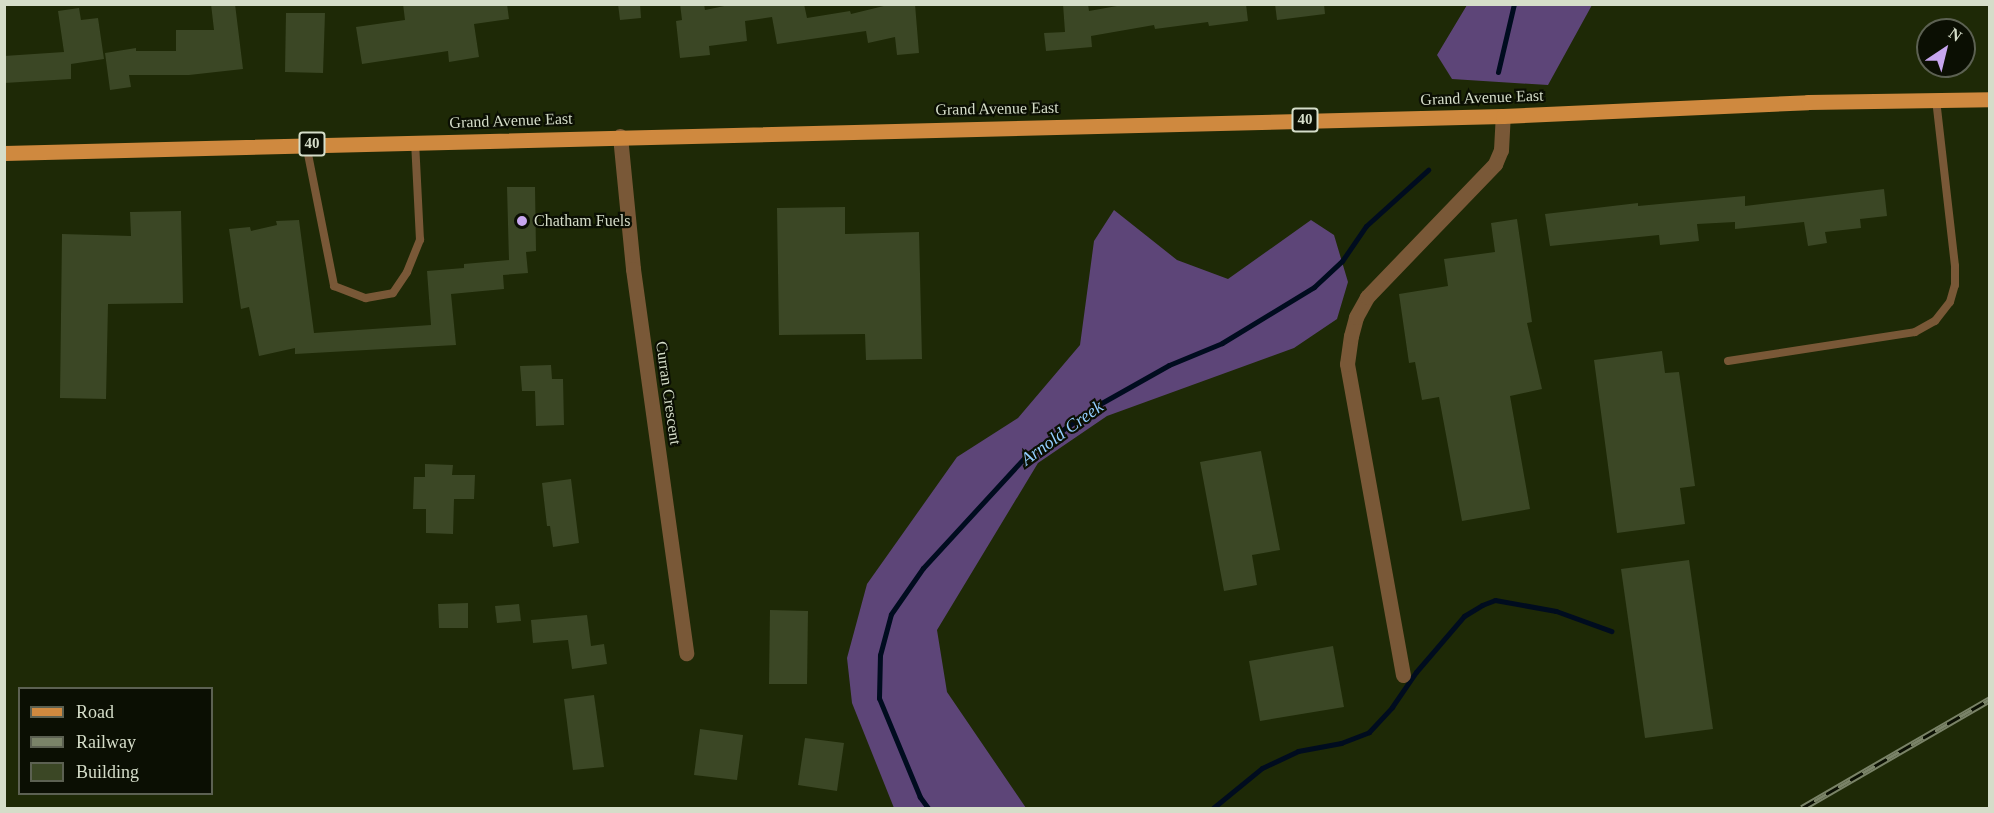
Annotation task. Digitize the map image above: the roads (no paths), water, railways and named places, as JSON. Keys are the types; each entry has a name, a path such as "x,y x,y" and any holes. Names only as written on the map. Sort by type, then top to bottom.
{"main road":[{"name":"Grand Avenue East","path":"4,153 415,141 1503,116 1808,102 1989,99"}],"street":[{"path":"1403,675 1347,364 1351,336 1356,317 1367,297 1495,164 1501,150 1503,116"},
{"name":"Curran Crescent","path":"620,136 633,269 686,653"}],"lane":[{"path":"1728,361 1915,332 1935,321 1950,302 1955,285 1956,266 1936,99"},
{"path":"306,144 334,286 366,298 393,292 407,272 420,240 415,141"}],"waterway":[{"name":"Arnold Creek","path":"1498,72 1514,4"},
{"name":"Arnold Creek","path":"928,808 920,797 879,698 880,655 891,614 923,568 1027,455 1098,405 1169,365 1222,343 1314,287 1342,261 1366,226 1428,170"},
{"path":"1213,808 1262,768 1298,751 1341,743 1369,732 1392,707 1416,672 1464,616 1482,605 1495,600 1556,611 1611,631"}],"railway":[{"path":"1802,808 1990,699"}],"place":[{"name":"Chatham Fuels","path":"522,221"}]}
